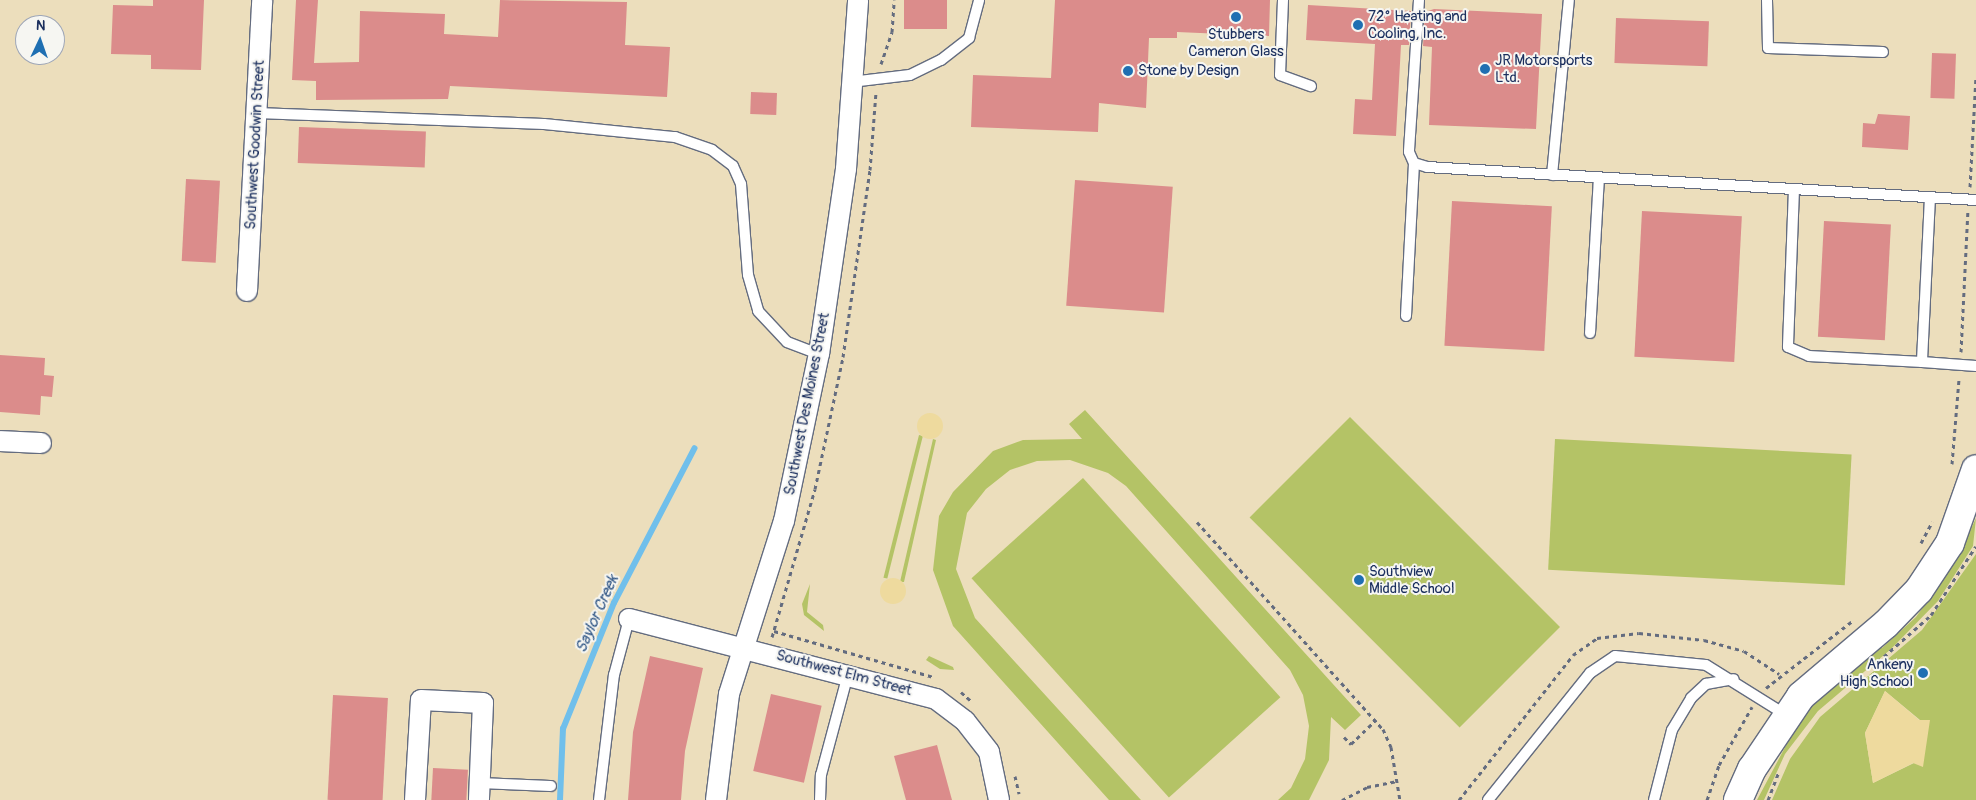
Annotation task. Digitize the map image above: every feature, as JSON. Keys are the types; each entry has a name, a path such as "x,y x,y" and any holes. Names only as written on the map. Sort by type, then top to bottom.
{"street":[{"name":"Southwest Goodwin Street","path":"247,291 262,0"},
{"name":"Southwest Des Moines Street","path":"716,800 728,694 797,472 819,354 846,169 858,0"},
{"path":"0,441 41,443"},
{"path":"1738,800 1786,715 1820,678 1886,624 1919,590 1950,543 1976,469"},
{"name":"Southwest Elm Street","path":"630,619 848,673 936,699 965,721 989,752 999,800"},
{"path":"416,800 421,700 483,703 479,792"}],"lane":[{"path":"851,82 910,75 941,60 969,38 979,0"},
{"path":"1283,0 1280,75 1312,86"},
{"path":"1406,316 1414,163 1409,152 1419,0"},
{"path":"1552,175 1569,0"},
{"path":"1767,0 1768,48 1883,52"},
{"path":"257,113 544,124 675,137 712,150 733,166 741,184 748,275 758,311 787,342 819,354"},
{"path":"1414,163 1552,175 1972,199"},
{"path":"1590,333 1600,178"},
{"path":"1794,189 1788,347 1809,356 1976,366"},
{"path":"1922,362 1930,197"},
{"path":"599,800 614,675 630,619"},
{"path":"1488,800 1590,673 1615,656 1686,661 1734,679 1786,715"},
{"path":"820,800 821,775 848,673"},
{"path":"1654,800 1672,730 1691,698 1706,684 1734,679"},
{"path":"479,792 551,786"}],"path":[{"path":"1949,474 1960,365 1972,199 1976,76"},
{"path":"1920,546 1934,518"},
{"path":"1197,522 1376,720 1391,747 1400,800"},
{"path":"1864,673 1930,615 1976,546"},
{"path":"1772,681 1855,618"},
{"path":"1707,800 1719,765 1749,712"},
{"path":"1344,737 1350,744 1376,720"},
{"path":"1768,800 1782,766"},
{"path":"1342,800 1367,787 1397,781"}],"green space":[{"path":"1085,410 1361,715 1345,730 1331,717 1329,760 1309,800 1278,800 1291,788 1305,759 1309,726 1303,695 1290,670 1126,486 1108,473 1070,460 1037,461 1010,470 986,489 967,513 956,569 975,618 1141,800 1109,800 953,626 933,570 939,516 953,492 993,451 1023,440 1082,439 1069,424"},
{"path":"1350,417 1560,627 1460,727 1250,517"},
{"path":"919,435 923,436 887,579 883,578"},
{"path":"933,439 936,440 904,582 900,582"},
{"path":"1555,439 1852,455 1845,585 1548,570"},
{"path":"1083,478 1280,697 1169,798 972,578"},
{"path":"1976,518 1973,546 1938,601 1891,649 1818,711 1785,754 1764,800 1757,800 1799,721 1829,686 1874,648 1882,648 1916,617 1956,561"},
{"name":"Ankeny High School","path":"1976,554 1976,800 1772,800 1790,759 1820,717 1922,630","holes":["1885,691 1920,720 1914,763 1873,783 1865,733"]},
{"path":"810,584 807,612 823,625 824,631 804,615 802,604"},
{"path":"929,656 953,667 954,670 940,669 926,660"}],"sand":[{"path":"930,413 939,417 943,426 939,435 930,439 921,435 917,426 921,417"},
{"path":"893,578 902,582 906,591 902,600 893,604 884,600 880,591 884,582"},
{"path":"1885,691 1919,720 1930,720 1923,767 1913,763 1873,783 1865,733"}],"building":[{"path":"153,0 204,0 201,70 151,69 151,55 111,54 113,5 153,6"},
{"path":"296,0 318,0 314,63 359,62 360,11 445,14 444,34 498,37 500,0 627,2 625,45 670,47 667,97 450,86 448,99 316,100 316,81 292,80"},
{"path":"904,0 947,0 947,29 904,29"},
{"path":"1055,0 1270,0 1269,36 1177,32 1177,38 1149,38 1146,108 1099,103 1098,132 971,127 973,75 1051,78"},
{"path":"1308,5 1411,11 1409,45 1401,45 1396,136 1353,134 1355,99 1372,100 1375,44 1306,40"},
{"name":"JR Motorsports Ltd.","path":"1434,9 1542,14 1536,129 1429,125 1432,47 1423,46 1425,12"},
{"path":"1616,18 1709,21 1707,66 1614,63"},
{"path":"1932,53 1956,54 1954,99 1930,98"},
{"path":"751,92 777,93 776,115 750,114"},
{"path":"1878,114 1910,116 1908,150 1862,147 1863,123 1875,124"},
{"path":"299,127 426,131 425,167 298,163"},
{"path":"186,179 220,181 216,263 182,261"},
{"path":"1075,180 1173,187 1164,313 1066,306"},
{"path":"1452,201 1552,206 1544,351 1444,346"},
{"path":"1642,211 1742,216 1734,362 1634,357"},
{"path":"1824,221 1891,225 1885,340 1818,337"},
{"path":"0,355 45,358 44,375 54,376 52,397 41,396 40,415 0,412"},
{"path":"650,656 703,668 685,751 681,800 628,800 633,732"},
{"path":"771,694 822,706 804,783 753,771"},
{"path":"333,695 388,698 383,800 328,800"},
{"path":"937,745 952,800 906,800 894,756"},
{"path":"433,768 468,770 466,800 431,800"}],"waterway":[{"name":"Saylor Creek","path":"560,800 563,729 614,603 694,449"}],"place":[{"name":"Stubbers Cameron Glass","path":"1236,17"},
{"name":"72° Heating and Cooling, Inc.","path":"1358,25"},
{"name":"JR Motorsports Ltd.","path":"1485,69"},
{"name":"Stone by Design","path":"1128,71"},
{"name":"Southview Middle School","path":"1359,580"},
{"name":"Ankeny High School","path":"1923,673"}]}
